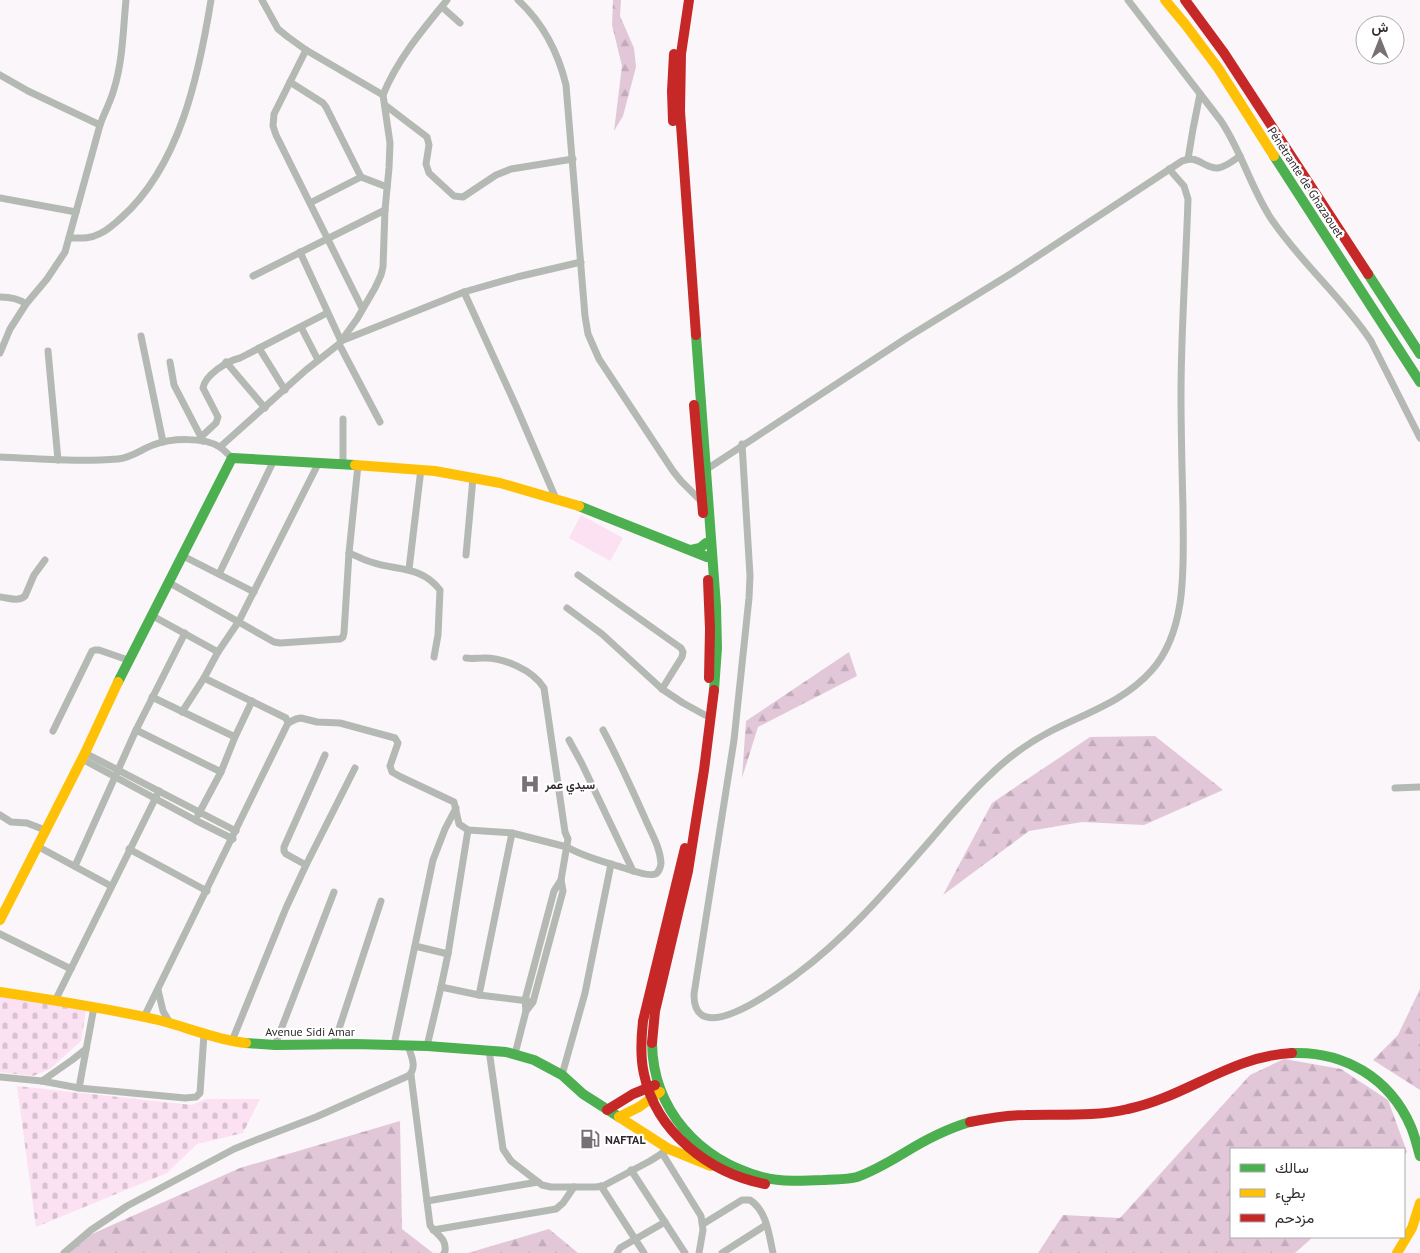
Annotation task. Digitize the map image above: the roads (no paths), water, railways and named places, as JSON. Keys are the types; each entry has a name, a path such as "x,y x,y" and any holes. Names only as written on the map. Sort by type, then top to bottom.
{"main road":[{"path":"682,0 672,72 673,109 707,557 709,681 683,856 643,1021 641,1048 642,1062 655,1088 674,1118 687,1132 714,1154 736,1168 755,1175 784,1181 801,1182 845,1179 868,1173 937,1134 972,1121 1012,1115 1089,1115 1124,1111 1157,1102 1221,1071 1249,1060 1274,1054 1295,1052 1338,1059 1369,1073 1392,1096 1404,1113 1414,1134 1420,1156"},
{"path":"619,1117 651,1098 655,1088 652,1020 690,857 712,716 718,654 707,469 680,111 681,54 689,0"},
{"name":"Pénétrante de Ghazaouet","path":"1165,0 1186,24 1218,68 1420,382"},
{"name":"Pénétrante de Ghazaouet","path":"1185,0 1224,53 1420,354"},
{"path":"0,920 181,555 225,452 274,460 318,464 421,469 519,488 582,507 707,557"},
{"path":"692,550 700,548 706,543"},
{"name":"Avenue Sidi Amar","path":"0,992 94,1007 170,1023 232,1041 275,1045 408,1045 489,1050 515,1054 534,1060 562,1075 582,1094 619,1117 665,1151 722,1170"},
{"path":"607,1110 633,1094 655,1088"},
{"path":"651,1098 660,1117 679,1139 722,1170 742,1179 773,1186 825,1185 845,1179"},
{"path":"1397,1253 1412,1228 1420,1203"}],"street":[{"path":"0,353 10,329 26,304 47,280 65,252 100,125 114,90 122,43 126,0"},
{"path":"69,238 92,237 107,230 134,207 164,162 175,140 190,95 200,59 211,0"},
{"path":"262,0 278,29 288,38 384,96"},
{"path":"0,457 58,460 120,459 132,456 154,444 202,439 225,452 226,442 340,342 357,319 375,288 383,267 384,210 390,168 390,143 384,96 389,82 409,50 447,0"},
{"path":"518,0 548,37 559,60 564,79 568,98 586,325 595,351 673,471 702,502"},
{"path":"1128,0 1231,136 1257,193 1272,219 1296,252 1361,326 1371,341 1420,438"},
{"path":"442,7 460,23"},
{"path":"306,50 274,114 273,126 362,308"},
{"path":"0,75 28,91 100,125"},
{"path":"290,82 323,103 326,107 361,178 387,187"},
{"path":"1188,159 1200,94"},
{"path":"385,105 427,137 429,142 427,171 457,197 463,197 496,175 511,169 573,159"},
{"path":"707,469 742,444 908,336 1012,272 1182,161 1195,159 1217,168 1240,156"},
{"path":"742,444 750,576 749,598 734,740 693,999 701,1014 714,1019 728,1015 756,1001 785,983 813,961 854,924 960,805 997,768 1040,737 1097,710 1128,692 1151,672 1162,658 1171,639 1179,609 1184,578 1181,392 1188,199 1184,186 1169,170"},
{"path":"310,203 361,178"},
{"path":"0,198 76,212"},
{"path":"252,276 384,210"},
{"path":"300,252 340,342 380,422"},
{"path":"340,342 464,292 581,262"},
{"path":"464,292 556,499"},
{"path":"0,297 13,298 26,304"},
{"path":"202,439 216,423 218,417 203,388 206,381 226,362 240,358 327,313"},
{"path":"301,327 318,360"},
{"path":"141,336 163,442"},
{"path":"259,348 285,390"},
{"path":"48,351 58,460"},
{"path":"170,362 174,385 202,439"},
{"path":"226,362 265,408"},
{"path":"343,419 343,465"},
{"path":"219,574 274,460"},
{"path":"182,712 239,621 318,464"},
{"path":"168,582 239,621 269,640 280,644 340,639 344,633 349,553 358,465"},
{"path":"409,569 421,469"},
{"path":"466,555 473,478"},
{"path":"349,553 373,563 409,569 421,574 440,590 438,635 434,657"},
{"path":"181,555 254,592"},
{"path":"0,596 17,600 23,598 34,575 45,560"},
{"path":"578,575 682,648 682,657 662,688"},
{"path":"567,608 602,634 662,688 683,703 705,715"},
{"path":"151,615 218,652"},
{"path":"75,866 136,730 185,633"},
{"path":"53,731 92,651 99,650 128,660"},
{"path":"466,658 504,661 534,676 544,688 565,832 568,838 561,880 563,891 533,1002 526,1011"},
{"path":"204,678 286,718 288,724"},
{"path":"152,697 235,737"},
{"path":"195,820 221,772 252,701"},
{"path":"144,1018 288,724 301,718 317,722 340,723 395,738 398,743 390,766 392,772 454,802 459,824 468,830 512,834 567,846 584,855 633,871 653,875 657,873 661,863 657,846 616,754 603,730"},
{"path":"136,730 221,772"},
{"path":"569,740 633,871"},
{"path":"306,865 286,854 284,847 325,755"},
{"path":"83,756 118,770 236,831"},
{"path":"83,756 114,777 233,838"},
{"path":"232,1041 286,908 355,768"},
{"path":"1395,788 1420,787"},
{"path":"55,1001 159,791"},
{"path":"394,1045 433,860 445,829 456,808"},
{"path":"0,815 11,822 27,823 45,830"},
{"path":"427,1046 448,954 468,830"},
{"path":"479,995 512,834"},
{"path":"37,846 111,886"},
{"path":"130,849 207,890"},
{"path":"562,1075 584,993 611,864"},
{"path":"515,1054 526,1011 525,1000 554,890 561,880"},
{"path":"275,1045 334,892"},
{"path":"334,1044 381,901"},
{"path":"0,934 71,969"},
{"path":"415,946 448,954"},
{"path":"441,988 533,1002"},
{"path":"158,990 163,1011 170,1023"},
{"path":"79,1088 94,1007"},
{"path":"0,1077 42,1081 79,1088 185,1098 196,1097 200,1093 204,1034"},
{"path":"408,1045 414,1066 411,1075 430,1225 445,1243 444,1253"},
{"path":"42,1081 86,1049"},
{"path":"489,1050 503,1148 511,1161 538,1182 551,1187 601,1186 650,1161 665,1151 698,1209 703,1224 699,1253"},
{"path":"64,1253 91,1230 127,1206 234,1149 316,1117 411,1075"},
{"path":"631,1170 685,1253"},
{"path":"427,1201 538,1182"},
{"path":"601,1186 644,1253"},
{"path":"433,1230 556,1209 563,1203 574,1187"},
{"path":"703,1224 742,1200 752,1201 764,1218 773,1253"},
{"path":"617,1253 620,1248 665,1222"},
{"path":"722,1253 766,1225"}],"place":[{"name":"سيدي عمر","path":"530,784"},
{"name":"NAFTAL","path":"590,1139"}]}
